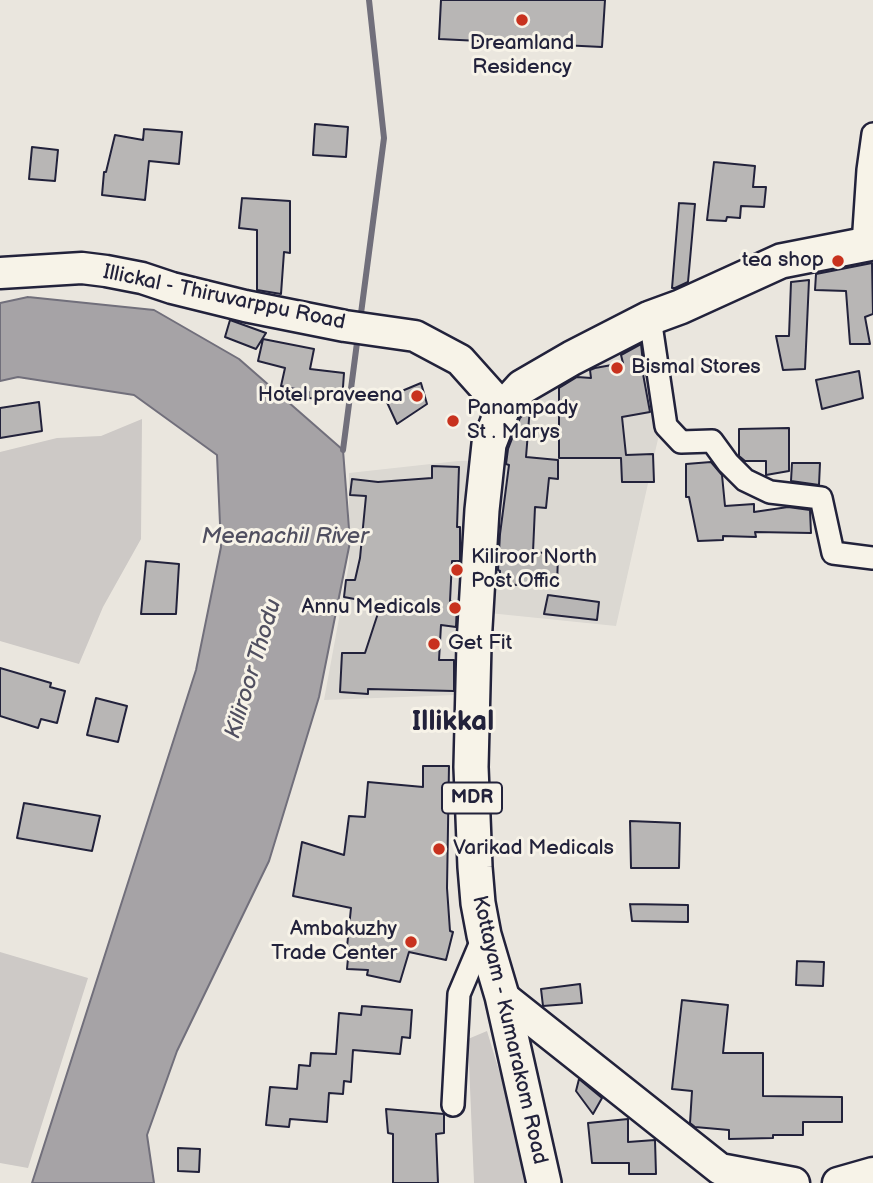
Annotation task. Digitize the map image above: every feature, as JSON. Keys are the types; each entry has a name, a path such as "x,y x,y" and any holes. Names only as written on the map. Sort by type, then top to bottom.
{"main road":[{"name":"Kottayam - Kumarakom Road","path":"544,1183 478,903 471,767 474,644 489,444 503,408 522,387 572,358 650,318 781,261 868,244"},
{"name":"Illickal - Thiruvarppu Road","path":"0,273 82,268 106,271 245,306 415,336 460,360 503,408"},
{"path":"502,996 720,1169 793,1183"},
{"path":"838,1183 873,1173"}],"street":[{"path":"868,244 868,170 873,134"},
{"path":"650,318 666,426 681,442 712,441 727,463 745,480 770,492 821,498 833,553 873,558"},
{"path":"453,1105 459,994 484,935"}],"shaded area":[{"path":"639,334 658,439 616,626 489,613 482,694 324,700 349,564 349,473 490,460 505,413"},
{"path":"142,419 141,539 103,607 79,664 0,641 0,452 57,438 101,436"},
{"path":"0,952 88,978 28,1168 0,1163"},
{"path":"487,1031 510,1107 526,1183 474,1183 468,1039"}],"water":[{"name":"Meenachil River","path":"28,297 154,310 239,359 343,450 350,542 319,697 269,861 177,1051 147,1135 154,1183 32,1183 196,670 221,547 217,455 134,395 18,377 0,381 0,303"}],"building":[{"name":"Dreamland Residency","path":"441,0 605,0 602,47 439,39"},
{"path":"315,124 348,127 346,157 313,155"},
{"path":"144,129 182,132 179,164 149,161 145,200 102,195 104,172 115,135 143,140"},
{"path":"32,147 58,150 55,181 29,179"},
{"path":"714,162 755,166 753,187 766,187 764,207 741,206 740,218 727,217 726,221 707,220"},
{"path":"242,198 290,201 290,253 284,252 281,294 257,290 257,230 239,228"},
{"path":"679,203 695,204 688,282 672,288"},
{"path":"872,263 873,314 865,317 870,344 850,344 846,291 815,290 816,274"},
{"path":"809,280 805,369 783,370 776,336 789,336 791,282"},
{"path":"230,320 266,333 256,349 225,337"},
{"path":"263,339 314,349 310,369 344,373 342,401 309,398 309,392 281,386 285,368 258,361"},
{"path":"641,344 641,363 650,412 622,417 626,455 653,454 654,482 622,482 621,458 559,458 559,388 577,377 591,378 590,370 595,368 623,363 621,355"},
{"path":"859,371 863,398 822,409 816,380"},
{"path":"421,383 427,404 397,424 385,398"},
{"path":"39,402 42,431 0,438 0,408"},
{"path":"530,407 526,457 558,460 558,479 549,478 546,508 535,507 533,552 558,554 557,587 500,584 500,534 509,465 506,464 508,449 520,418"},
{"path":"789,428 789,471 766,475 766,461 745,461 739,456 739,429"},
{"path":"711,462 722,475 725,506 754,504 754,512 788,507 810,510 811,533 755,532 756,537 723,536 723,540 698,541 689,497 686,497 686,464"},
{"path":"792,463 820,463 819,485 791,481"},
{"path":"432,466 459,467 457,527 460,527 460,561 452,561 450,601 457,602 456,627 441,625 439,660 454,660 454,691 368,689 368,694 340,692 342,653 365,653 381,604 344,597 346,580 355,580 360,558 366,496 350,495 352,479 378,482 432,478"},
{"path":"146,561 179,564 176,614 141,614"},
{"path":"548,595 599,602 597,620 544,614"},
{"path":"0,668 51,683 50,687 65,691 57,723 41,719 38,728 0,716"},
{"path":"96,698 127,706 118,742 87,735"},
{"path":"423,766 449,766 447,888 450,931 453,932 446,960 409,952 400,982 367,975 368,970 347,969 351,908 293,896 302,842 344,855 349,816 365,817 368,782 423,787"},
{"path":"24,803 100,816 92,851 17,838"},
{"path":"630,821 680,823 679,868 631,868"},
{"path":"630,904 688,905 688,922 632,921"},
{"path":"797,961 824,962 823,986 796,985"},
{"path":"580,984 582,1003 543,1006 541,989"},
{"path":"682,1000 728,1005 723,1053 763,1053 763,1096 842,1097 842,1122 803,1122 803,1135 773,1135 773,1138 729,1139 729,1130 695,1127 690,1123 692,1091 672,1089"},
{"path":"362,1006 412,1010 410,1038 402,1037 400,1054 353,1050 351,1082 344,1081 343,1094 329,1093 327,1122 290,1119 289,1127 266,1125 270,1087 297,1089 299,1065 310,1066 311,1053 336,1054 339,1013 361,1015"},
{"path":"579,1079 602,1098 593,1114 576,1091"},
{"path":"386,1109 444,1114 444,1133 436,1134 438,1183 393,1183 393,1134 388,1133"},
{"path":"628,1119 628,1142 655,1140 656,1174 629,1174 629,1163 592,1163 588,1123"},
{"path":"178,1148 200,1149 199,1172 178,1171"}],"waterway":[{"path":"360,321 384,138 369,0"},
{"path":"343,450 358,335"}],"place":[{"name":"Dreamland Residency","path":"522,20"},
{"name":"tea shop","path":"838,261"},
{"name":"Bismal Stores","path":"617,368"},
{"name":"Hotel praveena","path":"417,396"},
{"name":"Panampady St . Marys","path":"453,421"},
{"name":"Kiliroor North Post Offic","path":"457,570"},
{"name":"Annu Medicals","path":"455,608"},
{"name":"Get Fit","path":"434,644"},
{"name":"Varikad Medicals","path":"439,849"},
{"name":"Ambakuzhy Trade Center","path":"411,942"}],"district":[{"name":"Illikkal","path":"453,723"}],"water label":[{"name":"Kiliroor Thodu","path":"254,669"}]}
